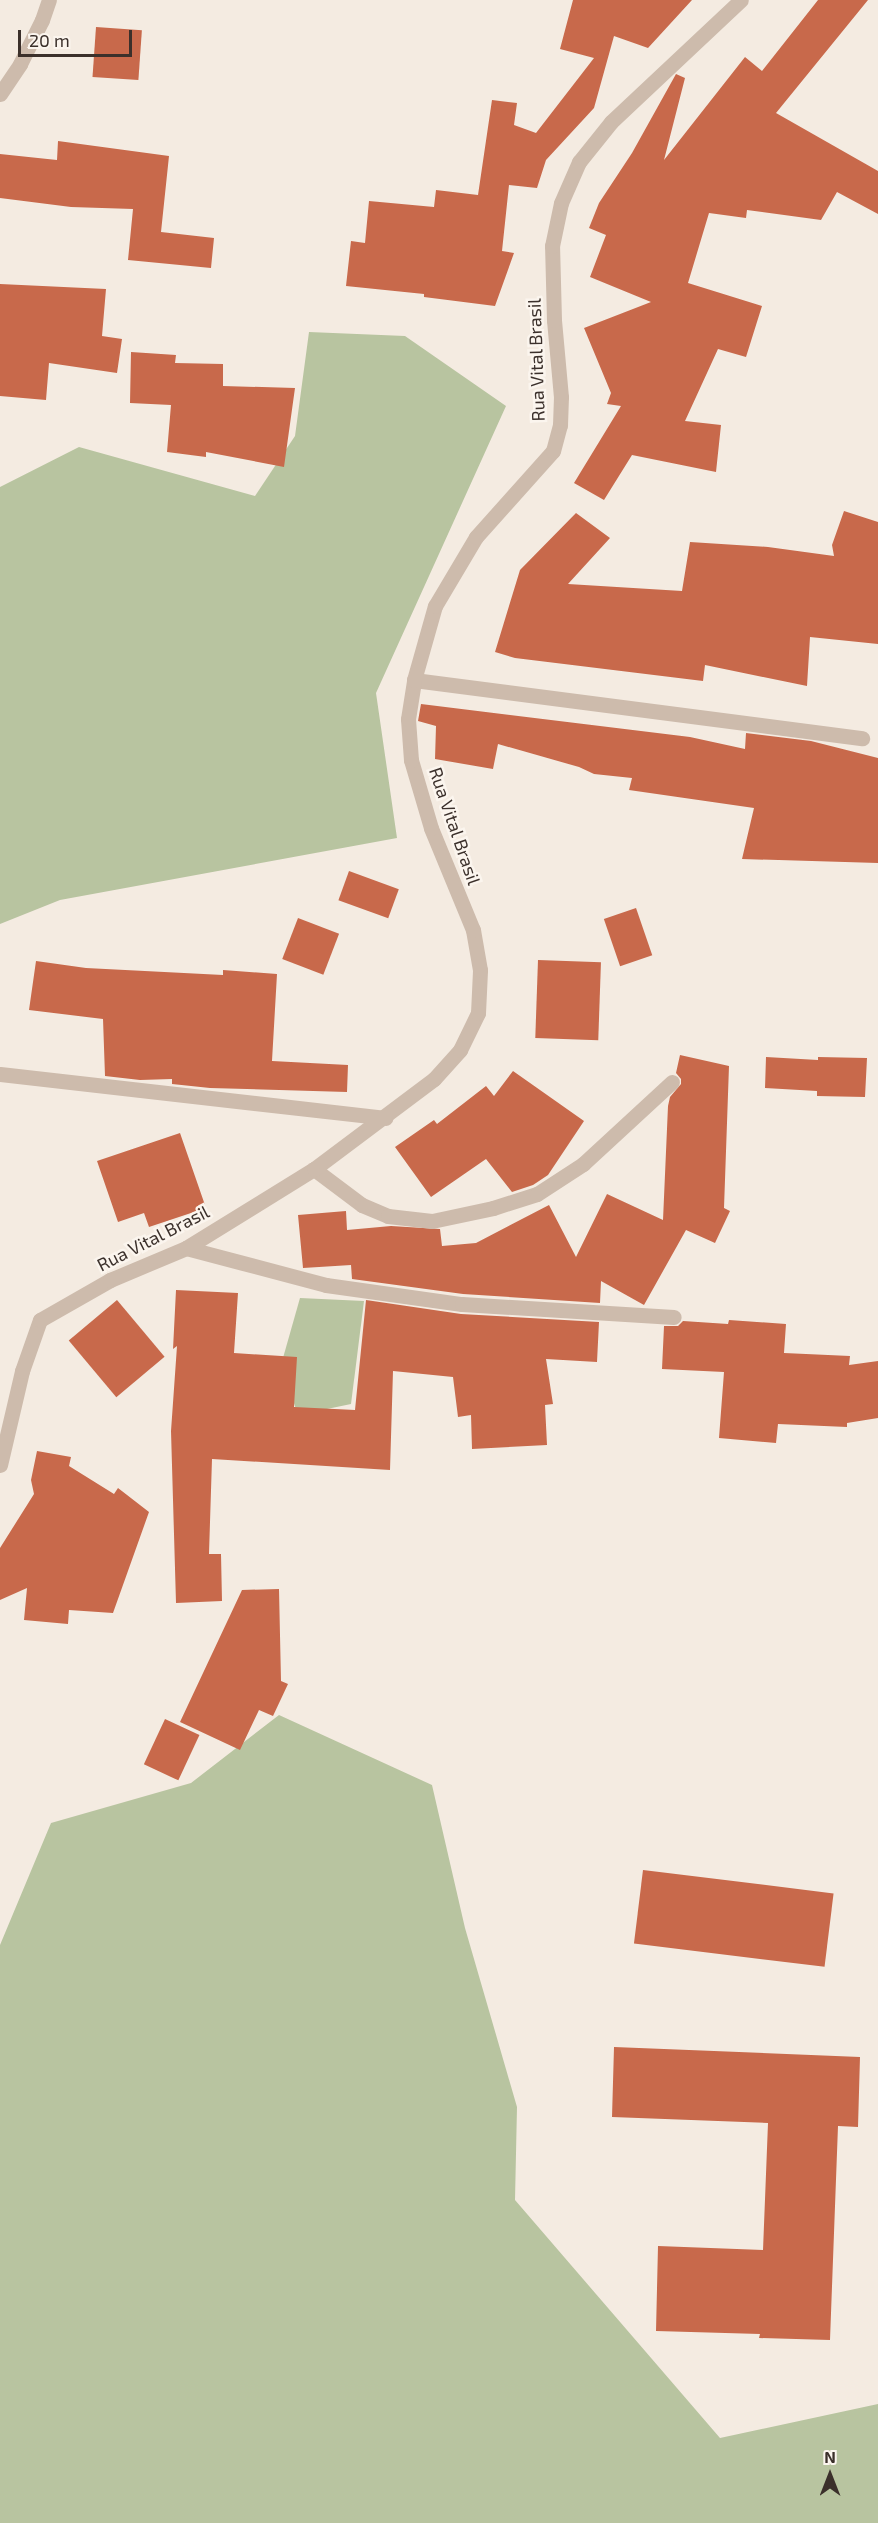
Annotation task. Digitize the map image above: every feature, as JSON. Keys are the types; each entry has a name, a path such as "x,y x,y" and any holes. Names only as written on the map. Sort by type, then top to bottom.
{"street":[{"path":"0,94 20,64 42,20 49,0"},
{"name":"Rua Vital Brasil","path":"0,1465 22,1371 39,1320 110,1281 186,1248 314,1169 385,1118 434,1079 460,1050 478,1013 480,970 472,930 431,828 411,760 408,719 414,680 435,606 476,537 553,451 560,425 561,397 554,320 552,246 561,203 579,162 611,122 741,0"},
{"path":"414,680 862,738"},
{"path":"0,1074 385,1118"},
{"path":"314,1169 362,1205 388,1216 432,1221 493,1208 537,1194 583,1164 672,1082"},
{"path":"186,1248 338,1287 462,1304 674,1317"}],"green space":[{"path":"309,332 405,336 506,406 376,693 397,838 60,900 0,924 0,487 79,447 255,496 295,436"},
{"path":"300,1298 364,1301 351,1404 298,1415 281,1365"},
{"path":"279,1715 432,1785 465,1928 517,2107 515,2200 720,2438 878,2404 878,2523 0,2523 0,1945 51,1823 191,1783"}],"building":[{"path":"573,0 692,0 648,48 614,36 594,108 546,160 537,188 509,185 502,251 514,253 495,306 424,297 424,294 346,286 351,241 365,243 369,201 434,207 436,190 478,195 492,100 517,103 514,125 536,133 594,58 560,49"},
{"path":"818,0 868,0 776,113 878,171 878,214 837,192 821,220 747,210 746,218 709,213 688,283 762,306 746,357 718,349 685,421 721,425 716,472 632,455 604,500 574,483 621,406 607,404 611,393 584,328 651,302 590,277 606,235 589,228 599,203 632,153 676,74 685,78 664,160 745,57 762,71"},
{"path":"96,27 142,30 138,80 93,77"},
{"path":"58,141 169,156 161,232 214,238 211,268 128,260 133,209 71,207 0,198 0,154 57,160"},
{"path":"0,284 106,289 102,336 122,339 117,373 49,363 46,400 0,396"},
{"path":"131,352 176,355 175,363 223,364 223,386 295,388 284,467 206,452 206,457 167,452 171,405 130,403"},
{"path":"844,511 878,522 878,644 810,637 807,686 705,665 703,681 515,658 495,652 520,570 576,513 610,538 568,584 682,591 690,542 768,547 834,556 832,545"},
{"path":"421,704 690,737 745,749 746,733 811,741 878,758 878,863 742,859 754,808 629,790 632,778 594,774 579,767 498,744 493,769 435,759 436,726 418,721"},
{"path":"349,871 399,889 388,918 338,900"},
{"path":"636,908 652,955 620,966 604,919"},
{"path":"298,918 339,934 323,975 282,959"},
{"path":"538,960 601,962 598,1040 535,1038"},
{"path":"36,961 86,968 223,975 223,970 277,974 272,1061 348,1065 347,1092 210,1088 172,1084 172,1079 140,1080 105,1076 103,1019 29,1010"},
{"path":"680,1055 729,1066 724,1208 730,1211 715,1243 686,1230 644,1305 601,1281 600,1303 463,1294 352,1279 351,1265 303,1268 298,1215 346,1211 347,1230 391,1226 440,1229 442,1246 476,1243 549,1205 576,1257 607,1194 663,1220 668,1106 670,1097 681,1084 681,1079 676,1073"},
{"path":"766,1057 818,1060 818,1057 867,1058 865,1097 817,1096 817,1091 765,1088"},
{"path":"513,1071 584,1121 548,1175 533,1185 512,1192 486,1159 431,1197 395,1147 434,1120 437,1124 486,1086 494,1096"},
{"path":"180,1133 206,1208 149,1227 144,1213 118,1222 97,1161"},
{"path":"176,1290 238,1293 234,1353 297,1357 294,1407 355,1410 366,1300 461,1314 599,1322 597,1362 546,1359 553,1404 545,1405 547,1445 472,1449 471,1415 458,1417 453,1377 393,1371 390,1470 212,1459 209,1554 221,1554 222,1601 176,1603 171,1431 177,1346 173,1349"},
{"path":"117,1300 165,1357 116,1397 69,1340"},
{"path":"729,1320 786,1324 784,1353 850,1356 849,1365 878,1361 878,1418 847,1423 847,1427 778,1424 776,1443 719,1438 724,1372 662,1369 664,1326 678,1326 683,1321 728,1324"},
{"path":"37,1451 71,1457 69,1466 114,1494 118,1488 149,1512 113,1613 69,1610 68,1624 24,1620 27,1588 0,1600 0,1548 34,1494 31,1480"},
{"path":"279,1589 281,1681 288,1684 273,1716 259,1710 240,1750 180,1722 242,1590"},
{"path":"165,1719 199,1735 178,1780 144,1764"},
{"path":"643,1870 834,1893 825,1967 634,1943"},
{"path":"614,2047 860,2057 858,2127 838,2126 830,2340 759,2338 760,2334 656,2331 658,2246 763,2250 768,2123 612,2117"}]}
